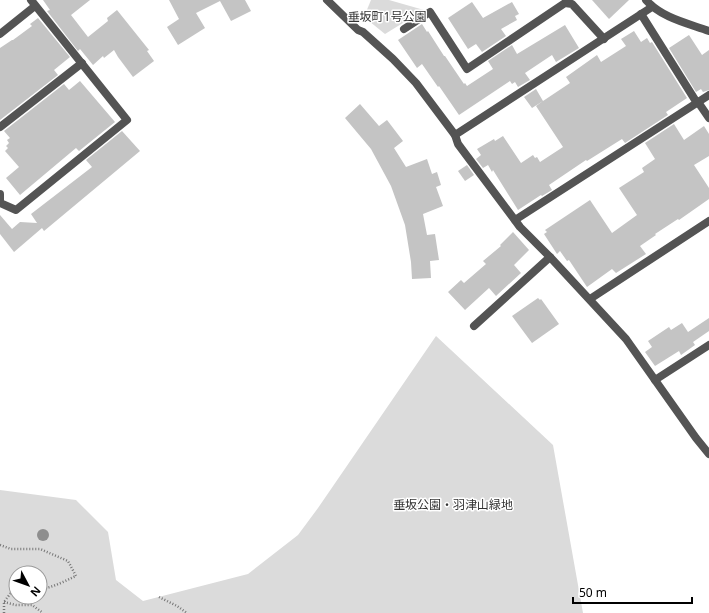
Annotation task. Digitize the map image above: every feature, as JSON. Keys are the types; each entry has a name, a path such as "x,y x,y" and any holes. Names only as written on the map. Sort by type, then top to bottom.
{"street":[{"path":"327,0 358,30 363,32 393,59 416,83 454,135 458,144 520,227 590,299 626,340 709,454"},
{"path":"646,0 661,14 709,32"},
{"path":"0,34 33,3 126,120 16,210 0,202 0,194"},
{"path":"404,29 430,12 467,69 565,3 572,4 604,39"},
{"path":"454,135 652,7"},
{"path":"641,14 709,118"},
{"path":"0,127 82,63"},
{"path":"515,220 709,95"},
{"path":"590,299 709,221"},
{"path":"474,326 550,257"},
{"path":"655,380 709,345"}],"path":[{"path":"0,546 11,549 40,549 68,561 76,576 48,588"},
{"path":"4,613 4,602 8,597"},
{"path":"159,597 187,613"},
{"path":"4,602 16,605 32,605 43,613"}],"green space":[{"name":"垂坂町1号公園","path":"371,0 389,0 424,10 385,34 364,17"},
{"name":"垂坂公園・羽津山緑地","path":"436,336 553,445 583,613 0,613 0,490 76,500 108,532 116,580 143,601 248,574 298,535"}],"building":[{"path":"43,0 90,0 71,15 88,37 108,21 107,18 117,10 149,50 147,51 154,61 133,77 114,50 104,58 103,56 93,65 80,49 78,51 47,11 50,10"},
{"path":"169,0 245,0 251,11 231,21 220,1 196,13 205,28 178,45 167,27 179,19"},
{"path":"592,0 629,0 609,19"},
{"path":"472,2 483,18 512,2 519,14 515,16 517,20 501,29 506,36 482,52 476,44 468,49 448,18"},
{"path":"38,18 70,57 54,70 58,75 0,120 0,48 32,26 30,24"},
{"path":"422,24 464,84 465,83 467,86 493,69 488,61 512,45 517,54 565,25 579,48 556,62 552,55 525,73 530,80 518,87 515,82 512,84 510,81 459,115 422,64 417,68 398,40"},
{"path":"634,31 641,42 647,38 650,43 652,42 687,98 666,112 668,115 625,143 622,139 587,161 586,160 549,185 552,190 542,196 541,195 518,210 493,170 492,172 488,165 483,168 476,159 481,155 477,149 494,139 495,141 503,136 521,163 533,155 535,158 537,157 540,162 563,147 536,106 570,83 566,77 597,55 601,62 626,46 621,39"},
{"path":"689,35 702,55 709,50 709,90 703,92 701,89 696,92 669,48"},
{"path":"80,81 115,122 79,151 76,148 20,195 6,178 19,167 5,151 8,148 6,146 9,143 7,140 10,138 4,131 64,84 69,90"},
{"path":"536,89 543,101 532,108 524,97"},
{"path":"360,104 379,126 387,120 403,141 394,148 406,167 427,159 432,174 437,172 441,185 436,187 443,206 423,214 427,235 435,234 439,260 430,261 431,278 412,279 405,225 391,186 371,149 345,118"},
{"path":"674,124 684,140 704,126 709,134 709,156 694,165 709,188 709,199 679,220 678,219 655,234 656,235 640,246 646,254 616,273 612,269 587,287 569,260 567,261 560,251 557,254 544,234 547,232 545,230 590,200 612,233 637,215 619,188 644,172 642,168 655,159 645,143"},
{"path":"122,131 140,151 44,231 42,228 14,252 0,234 0,215 12,229 20,222 37,223 31,214 92,167 86,160"},
{"path":"467,165 474,175 465,181 458,171"},
{"path":"513,232 529,250 514,265 521,273 496,296 489,288 465,310 448,292 461,280 464,283 486,264 483,261 501,246 500,245"},
{"path":"538,298 540,300 541,299 559,324 532,343 512,316"},
{"path":"709,318 709,331 693,342 695,345 681,355 679,351 655,366 645,352 652,347 648,341 669,327 671,330 682,323 688,332"}]}
